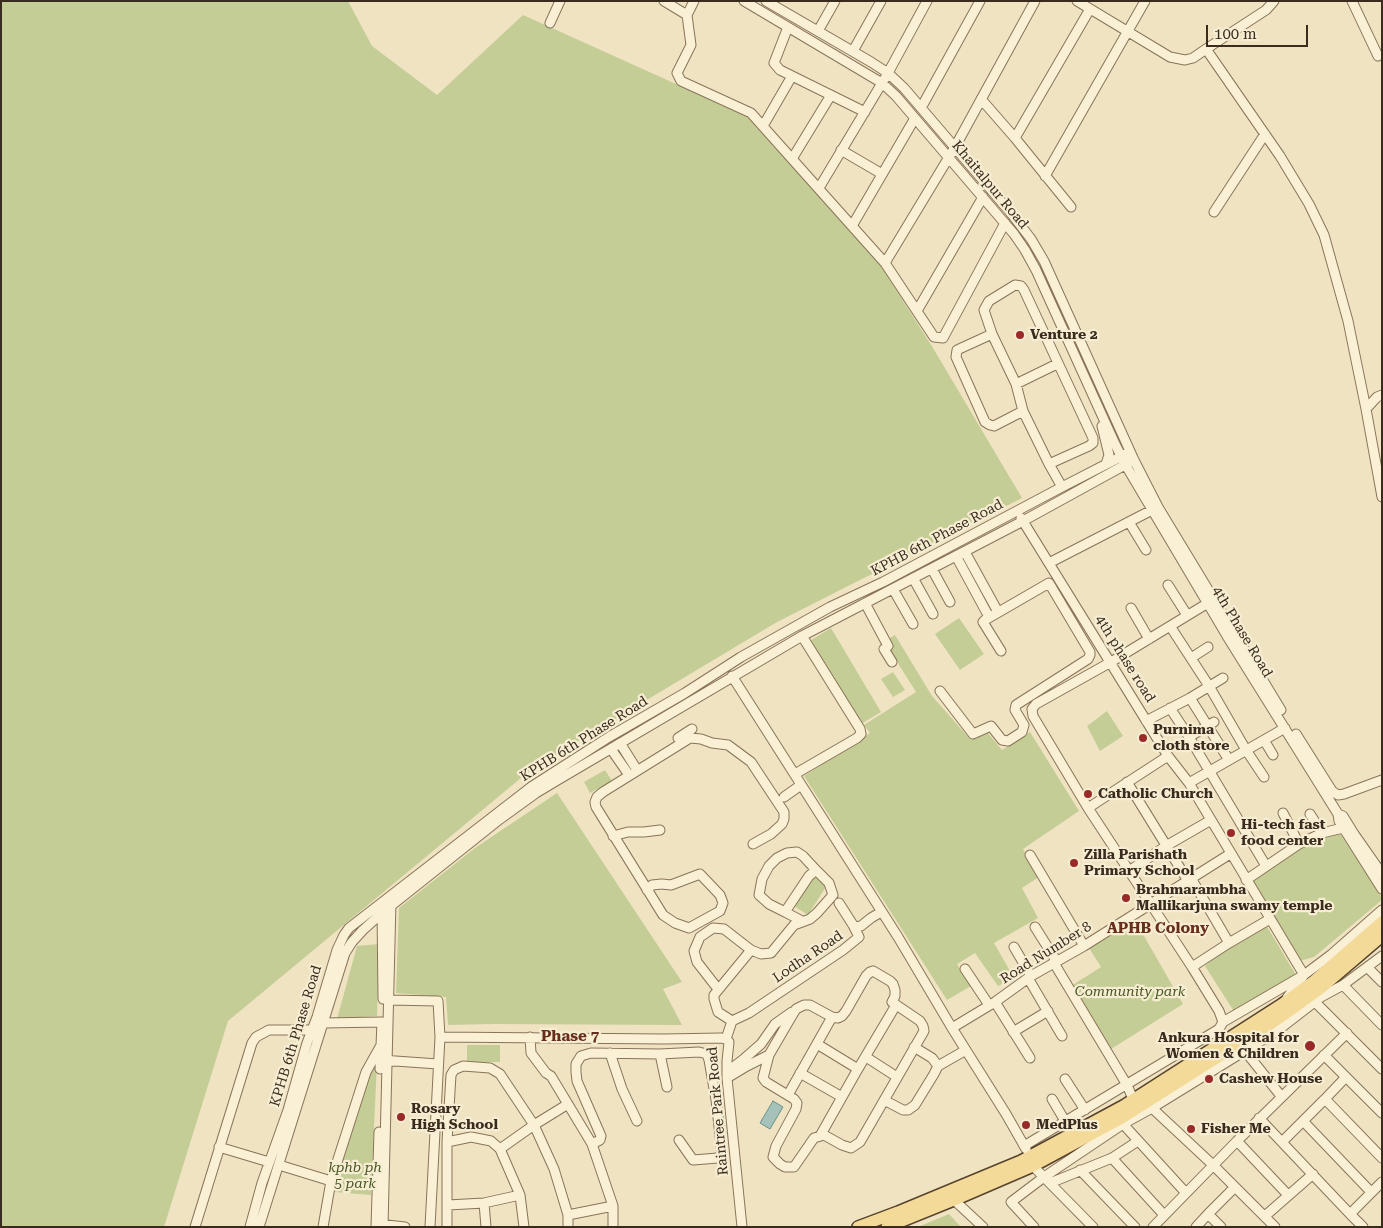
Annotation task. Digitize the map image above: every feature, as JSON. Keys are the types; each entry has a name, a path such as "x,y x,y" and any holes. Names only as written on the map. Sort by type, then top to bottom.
{"main road":[{"path":"887,1227 954,1200 1029,1156 1133,1100 1282,1005 1382,922"},
{"path":"858,1227 1021,1161 1029,1156 1092,1135 1150,1105 1266,1027 1313,981 1382,936"}],"street":[{"path":"550,23 560,1"},
{"path":"664,1 687,15"},
{"path":"694,1 687,15 690,45 677,73 681,81 751,113 886,263 934,337 942,338 1005,223"},
{"name":"Khaitalpur Road","path":"744,1 882,83 896,96 1005,223 1025,250 1036,270 1102,415 1128,458"},
{"name":"Khaitalpur Road","path":"766,1 888,73 904,88 1016,220 1031,239 1044,261 1128,458"},
{"path":"818,30 835,1"},
{"path":"853,51 881,1"},
{"path":"819,188 888,73 927,1"},
{"path":"921,108 980,1"},
{"path":"886,263 955,147 1035,1"},
{"path":"1077,1 1170,57 1185,60 1192,58 1266,10 1274,1"},
{"path":"1045,176 1145,1"},
{"path":"1352,1 1378,56"},
{"path":"1015,138 1090,9"},
{"path":"788,27 774,63 780,70 865,112"},
{"path":"1206,49 1280,156 1310,204 1324,235 1348,321 1382,497"},
{"path":"763,126 792,76"},
{"path":"792,159 831,96"},
{"path":"981,100 1015,138 1071,207"},
{"path":"852,226 915,118"},
{"path":"1214,212 1265,134"},
{"path":"841,150 882,174"},
{"path":"917,311 983,197"},
{"path":"1049,464 1089,446 1093,443 1093,438 1024,290 1021,286 1015,285 989,301 984,310 992,334 1016,384 1023,411 1049,464 1062,487"},
{"path":"992,334 957,350 956,357 985,422 994,426 1023,411"},
{"path":"1016,384 1057,364"},
{"path":"1366,409 1377,397 1382,395"},
{"path":"1102,415 1102,426 1109,455 1106,464"},
{"name":"KPHB 6th Phase Road","path":"259,1227 345,953 356,936 382,913 391,901 609,737 685,693 741,657 830,608 1106,464 1128,458"},
{"name":"KPHB 6th Phase Road","path":"554,777 611,749 802,636 1023,521 1128,458"},
{"name":"4th Phase Road","path":"1128,458 1152,510 1338,814 1339,821 1346,827 1382,874"},
{"name":"4th Phase Road","path":"1128,458 1332,791 1344,794 1382,780"},
{"path":"1049,563 1152,510"},
{"name":"4th phase road","path":"1017,511 1168,756 1189,783 1270,919 1313,981"},
{"path":"1129,522 1146,550"},
{"path":"965,552 998,612"},
{"path":"956,556 989,617"},
{"path":"932,569 950,602"},
{"path":"913,578 933,614"},
{"path":"940,692 973,734 991,726 1002,740 1008,741 1022,732 1024,725 1015,710 1016,705 1088,659 1090,655 1049,582 983,622 1001,651"},
{"path":"1168,585 1187,615"},
{"path":"893,589 913,624"},
{"path":"866,603 888,646 884,649 892,662"},
{"path":"1208,603 1111,662 1036,704 1032,709 1033,716 1088,808 1220,1011 1224,1022"},
{"path":"1131,608 1149,639"},
{"path":"1170,626 1264,777"},
{"path":"795,774 857,738 860,734 860,729 802,636"},
{"path":"1191,658 1208,647"},
{"path":"732,676 904,946 952,1028 1006,1114 1029,1156 1047,1180 1093,1227"},
{"path":"1146,721 1223,678"},
{"path":"1190,698 1211,724 1229,760"},
{"path":"1170,708 1266,866"},
{"path":"1189,737 1211,724"},
{"path":"1189,783 1285,728"},
{"path":"652,760 655,753 692,729"},
{"path":"647,890 652,885 662,884 671,886 700,874 720,895 723,903 720,911 689,928 675,923 663,915 647,890 613,836 595,802 597,797 628,774 690,738 728,745 751,762 784,812 782,824 771,834 753,844"},
{"path":"1264,740 1273,755"},
{"path":"620,743 637,770"},
{"path":"611,749 628,774"},
{"path":"1088,808 1168,756"},
{"path":"1127,782 1229,943"},
{"path":"784,797 801,785"},
{"path":"1283,813 1299,844"},
{"path":"1310,814 1322,833"},
{"path":"1129,871 1166,846 1211,820"},
{"path":"1246,880 1299,844 1322,833 1346,827"},
{"name":"4th Phase Road","path":"1346,827 1382,889"},
{"path":"613,836 628,832 660,830"},
{"path":"718,989 697,962 694,951 700,937 713,928 724,929 751,950 761,954 771,953 794,925 818,914 833,895 829,883 803,856 797,852 787,853 777,858 770,866 762,879 759,895 769,904 802,921"},
{"name":"Road Number 8","path":"952,1028 992,1004 1030,977 1084,946 1230,854"},
{"path":"1030,855 1084,946"},
{"path":"786,912 809,876 816,870"},
{"path":"391,901 389,1000 384,1060 380,1226 405,1227"},
{"name":"KPHB 6th Phase Road","path":"250,1227 340,940 349,928 381,903 391,901"},
{"name":"Lodha Road","path":"732,1023 859,937 856,926 839,902"},
{"path":"381,903 383,956 381,1047 384,1060"},
{"path":"1029,1156 1065,1121 1219,1029 1224,1022 1313,981 1332,954 1382,910"},
{"path":"856,926 861,926 881,912"},
{"path":"1192,968 1270,919"},
{"path":"1035,927 1127,1085 1133,1100"},
{"path":"1014,947 1062,1036"},
{"path":"732,1023 718,1012 714,995 751,950"},
{"path":"1034,1227 1011,1202 1047,1180 1150,1105 1277,1031 1321,997 1343,985 1382,956"},
{"path":"1368,968 1382,982"},
{"path":"965,969 1013,1032 1030,1058"},
{"path":"728,1074 761,1044 774,1024 796,1009 804,1005 810,1005 832,1017 838,1018 842,1016 866,976 873,971 893,984 895,996 892,1002 920,1021 924,1031 860,1142 851,1148 824,1135 814,1138 794,1167 785,1167 774,1156 776,1146 797,1104 794,1099 766,1082 763,1078 769,1055 796,1009"},
{"path":"1343,985 1382,1025"},
{"path":"389,1000 438,1001 440,1037 430,1227"},
{"path":"1315,1002 1382,1069"},
{"path":"820,1136 896,1006"},
{"path":"1013,1032 1048,1011"},
{"path":"716,1015 719,1019 732,1023"},
{"path":"788,1095 832,1017"},
{"path":"323,1023 382,1022"},
{"path":"726,1040 732,1023"},
{"path":"195,1227 252,1043 256,1037 269,1030 312,1030"},
{"path":"1153,1227 1237,1140 1346,1033"},
{"name":"Raintree Park Road","path":"440,1037 726,1040 742,1227"},
{"path":"533,1037 536,1050 550,1070 551,1076 592,1144 613,1206 613,1227"},
{"path":"756,1061 761,1044"},
{"path":"817,1044 858,1069"},
{"path":"323,1227 331,1181 366,1072 381,1047"},
{"path":"914,1047 932,1058 938,1066"},
{"path":"884,1100 903,1110 908,1110 915,1105 938,1066 966,1050"},
{"path":"1245,1051 1281,1096"},
{"path":"592,1144 600,1140 601,1136 577,1081 576,1064 580,1056 591,1053 660,1054 699,1052 707,1054 710,1060 722,1153 718,1158 693,1160 679,1140"},
{"path":"610,1053 622,1089 637,1121"},
{"path":"660,1054 667,1088"},
{"path":"728,1074 769,1055"},
{"path":"1324,1055 1382,1113"},
{"path":"866,1056 897,1077"},
{"path":"384,1060 438,1064"},
{"path":"447,1227 447,1142 451,1075 454,1070 463,1066 490,1068 500,1074 534,1125 554,1169 568,1215 568,1227"},
{"path":"800,1073 842,1097"},
{"path":"1064,1078 1085,1110"},
{"path":"1282,1142 1346,1078"},
{"path":"1052,1099 1065,1121"},
{"path":"1325,1099 1382,1158"},
{"path":"500,1149 568,1104"},
{"path":"1150,1105 1276,1227"},
{"path":"1259,1118 1363,1227"},
{"path":"1303,1121 1371,1192"},
{"path":"1123,1124 1186,1193"},
{"path":"447,1142 471,1137 492,1140 500,1149 520,1195 524,1227"},
{"path":"1237,1140 1288,1195"},
{"path":"1047,1180 1112,1158 1138,1141"},
{"path":"219,1147 269,1162"},
{"path":"1112,1158 1164,1215"},
{"path":"279,1165 331,1181"},
{"path":"1080,1170 1135,1227"},
{"path":"1265,1216 1313,1174"},
{"path":"1350,1214 1382,1182"},
{"path":"1196,1227 1235,1187"},
{"path":"448,1205 484,1203 520,1195"},
{"path":"954,1200 983,1227"},
{"path":"484,1203 486,1227"},
{"path":"568,1215 613,1206"},
{"path":"1208,1214 1221,1227"}],"green space":[{"path":"1,1 348,1 372,46 437,95 523,15 747,116 879,263 933,348 1022,498 777,622 533,768 228,1021 164,1227 1,1227"},
{"path":"959,618 984,654 960,670 935,634"},
{"path":"831,628 881,712 861,724 811,640"},
{"path":"895,635 932,696 970,739 987,732 1002,750 1030,732 1079,811 1023,849 1039,877 1022,888 1038,918 994,943 1014,978 998,986 975,953 957,964 971,986 947,1000 804,776 870,733 864,725 916,692 889,649 892,646 888,639"},
{"path":"893,672 905,690 893,697 881,679"},
{"path":"1107,711 1123,736 1100,751 1087,726"},
{"path":"605,770 612,781 590,793 584,782"},
{"path":"557,793 682,982 663,989 682,1025 448,1025 446,997 396,993 399,908 475,848"},
{"path":"1339,832 1382,897 1382,900 1314,957 1299,961 1250,881 1306,845"},
{"path":"813,876 827,885 808,915 794,906"},
{"name":"Community park","path":"1136,922 1183,1004 1111,1049 1071,986 1101,967 1089,948"},
{"path":"1266,925 1296,975 1235,1013 1205,966 1219,954"},
{"path":"379,944 377,1016 337,1019 357,946"},
{"path":"467,1045 500,1045 500,1062 467,1062"},
{"name":"kphb ph 5 park","path":"377,1062 371,1195 335,1192 336,1182 370,1071"},
{"path":"949,1214 961,1227 918,1227"}],"water":[{"path":"773,1101 783,1107 770,1129 760,1123"}],"place":[{"name":"Venture 2","path":"1020,335"},
{"name":"Purnima cloth store","path":"1143,738"},
{"name":"Catholic Church","path":"1088,794"},
{"name":"Hi-tech fast food center","path":"1231,833"},
{"name":"Zilla Parishath Primary School","path":"1074,863"},
{"name":"Brahmarambha Mallikarjuna swamy temple","path":"1126,898"},
{"name":"Ankura Hospital for Women & Children","path":"1310,1046"},
{"name":"Cashew House","path":"1209,1079"},
{"name":"Rosary High School","path":"401,1117"},
{"name":"MedPlus","path":"1026,1125"},
{"name":"Fisher Me","path":"1191,1129"}],"district":[{"name":"APHB Colony","path":"1158,929"},
{"name":"Phase 7","path":"570,1037"}]}
